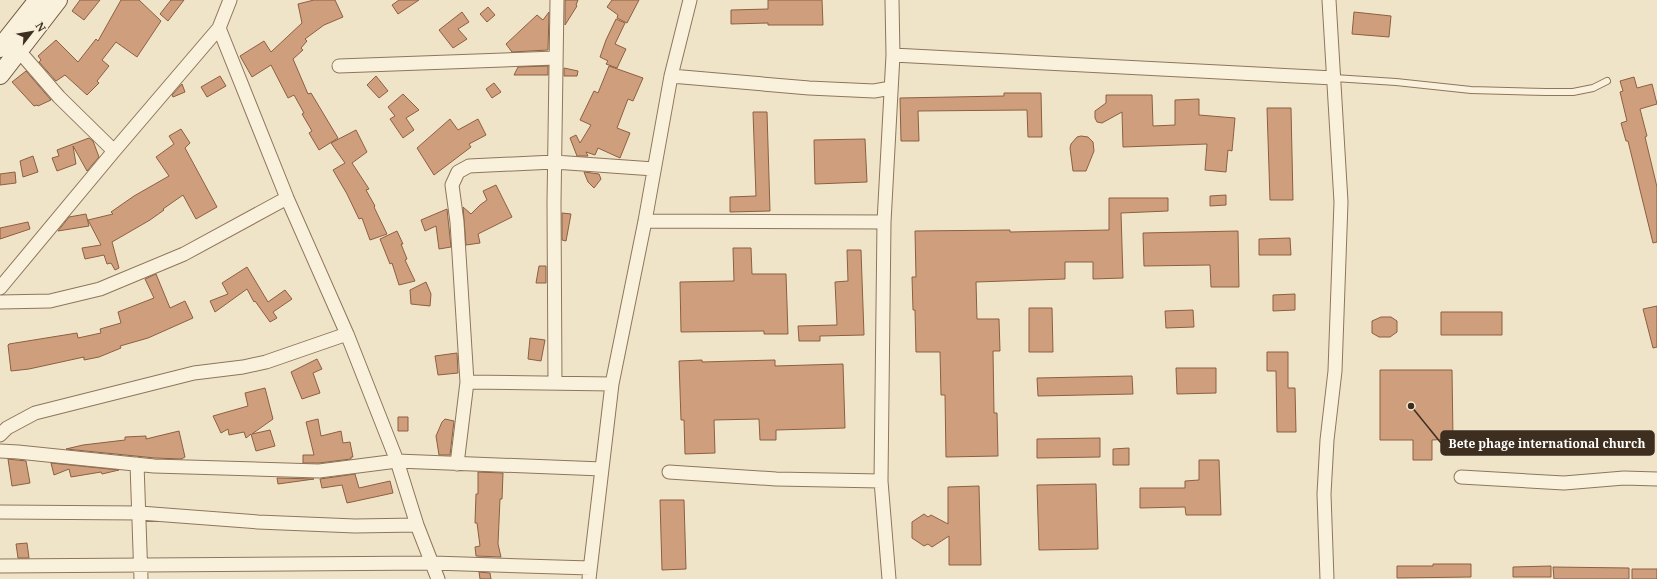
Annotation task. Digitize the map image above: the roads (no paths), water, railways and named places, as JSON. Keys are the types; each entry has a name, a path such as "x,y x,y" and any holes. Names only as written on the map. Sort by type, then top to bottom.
{"street":[{"path":"0,48 38,0"},
{"path":"0,75 58,0"},
{"path":"0,288 114,150 219,28 230,0"},
{"path":"555,383 554,162 557,0"},
{"path":"0,566 433,563 590,573 612,384 645,221 671,76 690,0"},
{"path":"889,579 881,481 884,222 893,55 892,0"},
{"path":"1327,579 1324,494 1327,440 1335,371 1341,209 1329,0"},
{"path":"219,28 287,198 347,334 397,461 417,525 438,579"},
{"path":"20,51 58,97 114,150"},
{"path":"893,55 1334,78"},
{"path":"340,66 556,58"},
{"path":"671,76 809,88 874,91 891,88"},
{"path":"457,464 467,382 457,222 452,185 458,172 469,166 554,162 654,168"},
{"path":"0,302 50,301 100,289 184,254 287,198"},
{"path":"645,221 884,222"},
{"path":"0,435 7,428 35,412 194,373 243,367 266,362 347,334"},
{"path":"467,382 612,384"},
{"path":"0,451 137,464 319,472 397,461 602,469"},
{"path":"137,464 140,513 141,579"},
{"path":"668,472 776,479 881,481"},
{"path":"1462,477 1564,483 1624,478 1657,479"},
{"path":"0,512 140,513 258,522 355,526 417,525"}],"lane":[{"path":"1334,78 1396,82 1471,90 1546,92 1573,92 1593,88 1607,81"}],"place":[{"name":"Bete phage international church","path":"1411,406"}]}
